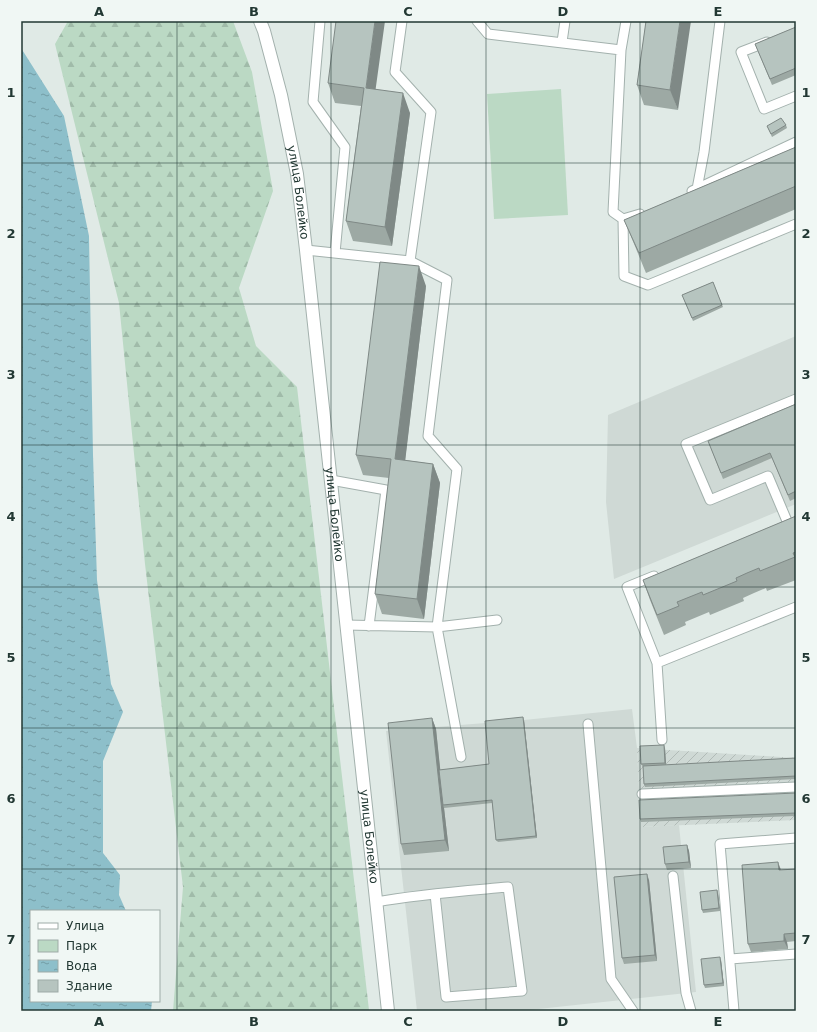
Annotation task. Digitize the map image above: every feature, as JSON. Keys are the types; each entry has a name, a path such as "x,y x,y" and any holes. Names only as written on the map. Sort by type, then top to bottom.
{"street":[{"name":"улица Болейко","path":"260,21 281,95 297,174 388,1011"}],"lane":[{"path":"320,21 312,102 345,147 336,253"},
{"path":"402,21 395,72 432,112 410,261"},
{"path":"477,21 488,34 621,50"},
{"path":"562,42 565,21"},
{"path":"623,219 613,212 621,50 626,21"},
{"path":"698,189 720,21"},
{"path":"775,39 740,52 764,109 796,96"},
{"path":"683,195 796,142"},
{"path":"623,219 648,210"},
{"path":"623,219 624,276 648,285 796,224"},
{"path":"306,250 410,261 448,280 428,436 457,469 437,627 461,757"},
{"path":"796,399 686,444 710,500 768,476 783,522 796,517"},
{"path":"331,480 386,490 369,626"},
{"path":"662,740 657,663 627,587 664,572"},
{"path":"657,663 796,607"},
{"path":"346,625 437,627 497,620"},
{"path":"588,724 611,980 632,1011"},
{"path":"642,794 796,787"},
{"path":"734,1011 720,844 796,838"},
{"path":"673,876 686,993 691,1011"},
{"path":"376,902 404,897 435,894 508,887 522,991 446,997 435,894"},
{"path":"730,959 796,954"}],"shaded area":[{"path":"796,336 796,504 614,579 606,502 608,415"},
{"path":"632,709 637,748 641,827 679,825 696,992 520,1011 417,1011 386,731 524,720"},
{"path":"637,748 796,758 796,820 641,827"}],"green space":[{"path":"68,21 233,21 252,72 273,191 239,288 256,346 297,387 369,1010 173,1011 183,887 145,564 119,303 55,44"},
{"path":"561,89 568,215 494,219 487,94"}],"water":[{"path":"21,48 64,116 89,236 97,580 111,684 123,712 103,761 103,853 120,875 119,895 126,910 30,910 30,1002 152,1002 151,1011 21,1011"}],"building":[{"path":"336,21 375,21 366,88 403,93 385,227 346,221 364,88 328,83"},
{"path":"646,21 680,21 670,90 637,85"},
{"path":"796,27 796,68 770,79 755,44"},
{"path":"781,118 786,125 771,134 767,126"},
{"path":"796,147 796,186 639,253 624,220"},
{"path":"380,262 419,266 395,459 433,464 417,599 375,594 391,459 356,455"},
{"path":"713,282 722,305 692,318 682,295"},
{"path":"796,404 796,491 788,495 770,453 721,473 708,441"},
{"path":"796,516 796,552 793,553 795,557 760,571 759,568 736,578 737,581 703,595 702,592 677,602 679,606 657,615 643,580"},
{"path":"523,717 536,836 496,840 492,800 443,805 439,770 489,764 485,721"},
{"path":"432,718 445,840 401,844 388,723"},
{"path":"664,745 665,763 641,764 640,746"},
{"path":"796,758 796,776 644,784 643,766"},
{"path":"796,793 796,813 640,819 639,800"},
{"path":"687,845 689,862 665,864 663,847"},
{"path":"778,862 779,870 796,869 796,933 784,934 784,941 748,944 742,865"},
{"path":"647,874 655,955 622,958 614,877"},
{"path":"717,890 719,908 702,910 700,892"},
{"path":"720,957 723,983 704,985 701,959"}]}
